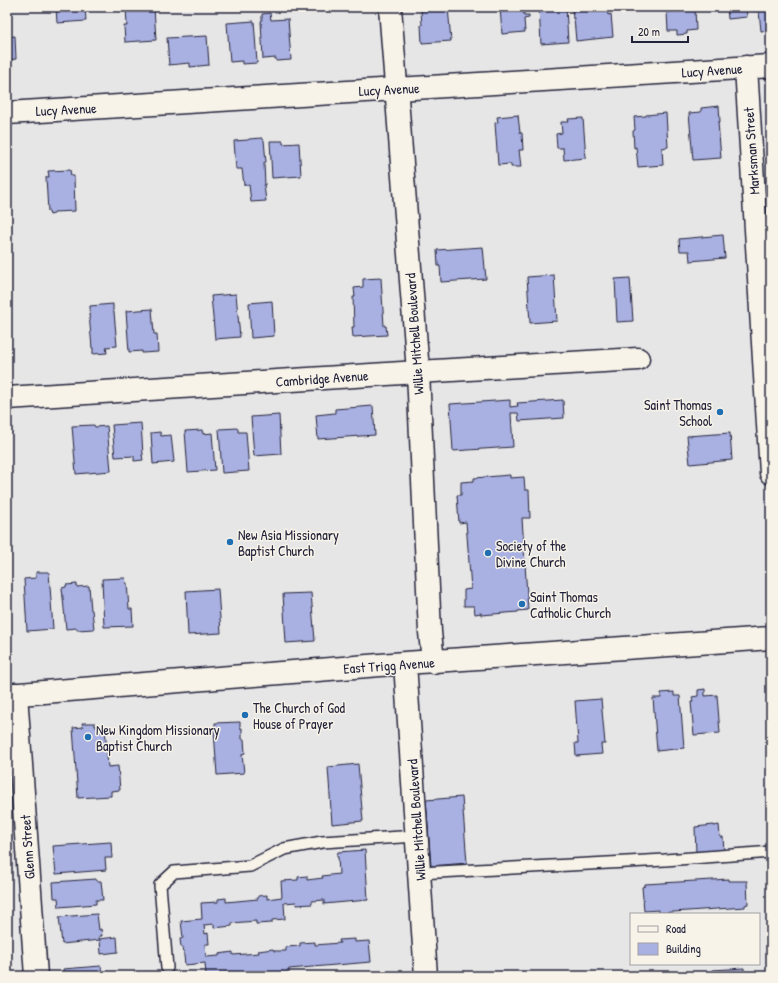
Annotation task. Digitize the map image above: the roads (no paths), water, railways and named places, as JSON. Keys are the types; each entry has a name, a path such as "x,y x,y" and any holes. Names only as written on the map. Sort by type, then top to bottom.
{"street":[{"name":"Willie Mitchell Boulevard","path":"390,7 418,372 430,632 433,662"},
{"name":"Lucy Avenue","path":"7,112 771,66"},
{"name":"Marksman Street","path":"746,68 771,473"},
{"name":"Cambridge Avenue","path":"7,398 638,359"},
{"name":"East Trigg Avenue","path":"12,694 406,663 771,638"},
{"name":"Willie Mitchell Boulevard","path":"406,663 426,976"},
{"name":"Glenn Street","path":"12,694 36,976"}],"lane":[{"path":"167,968 160,884 174,872 250,866 284,848 322,842 417,836"},
{"path":"419,873 665,860 771,852"}],"place":[{"name":"Saint Thomas School","path":"720,412"},
{"name":"New Asia Missionary Baptist Church","path":"230,542"},
{"name":"Society of the Divine Church","path":"488,553"},
{"name":"Saint Thomas Catholic Church","path":"522,604"},
{"name":"The Church of God House of Prayer","path":"245,715"},
{"name":"New Kingdom Missionary Baptist Church","path":"88,737"}]}
